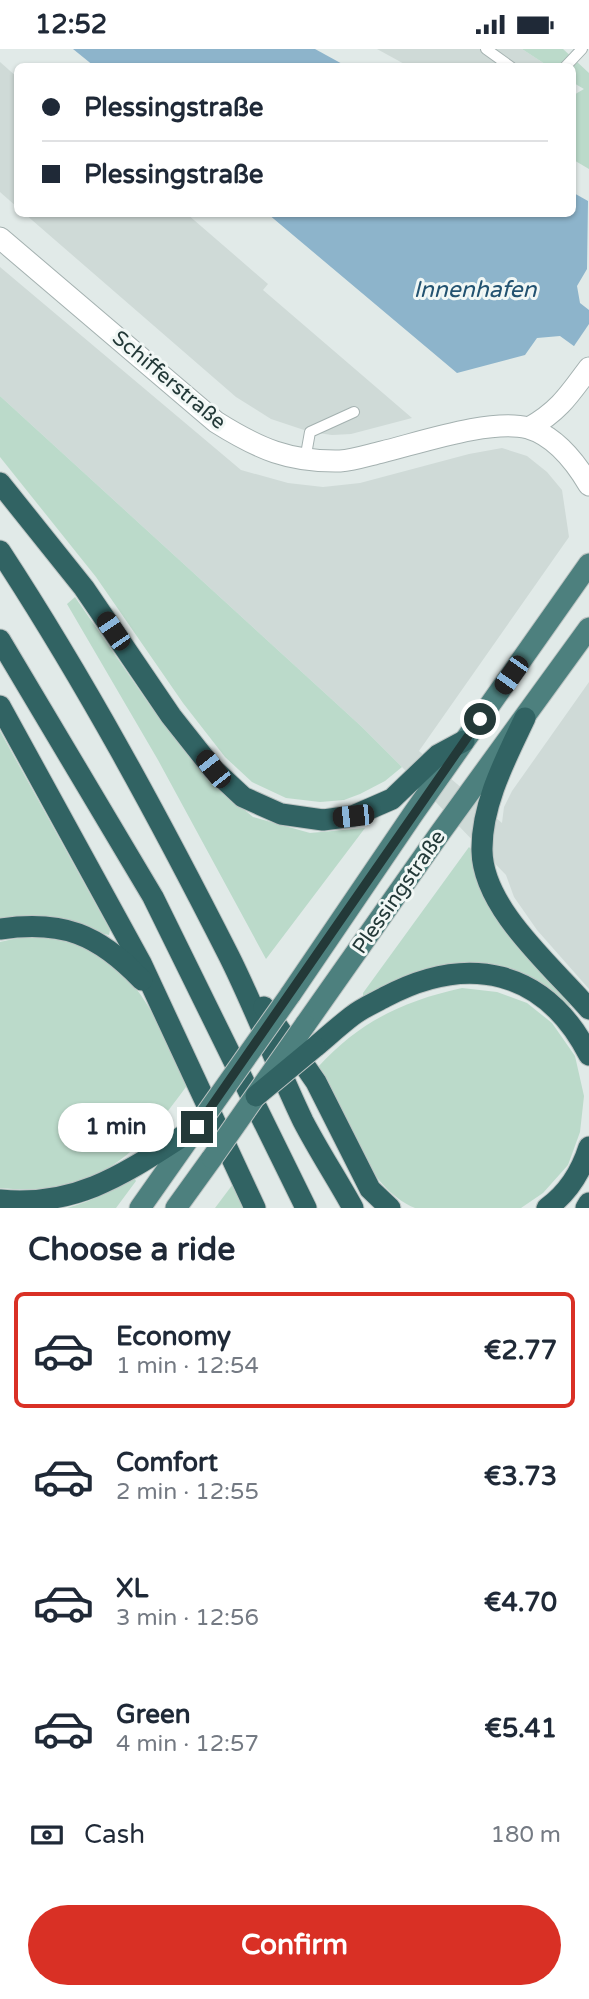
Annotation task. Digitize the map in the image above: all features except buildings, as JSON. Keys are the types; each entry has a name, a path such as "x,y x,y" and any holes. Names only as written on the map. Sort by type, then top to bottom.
{"highway":[{"path":"0,483 83,588 179,726 213,769 243,797 281,814 323,820 353,816 392,799 438,755 464,741"},
{"path":"0,551 115,741 231,960 304,1121 353,1208"},
{"name":"Plessingstraße","path":"140,1208 589,564"},
{"name":"Plessingstraße","path":"176,1208 440,833 589,628"},
{"path":"0,640 153,897 306,1208"},
{"path":"0,706 141,963 255,1208"},
{"path":"525,718 502,769 486,816 482,851 484,865 493,893 507,916 530,947 589,1009"},
{"path":"0,929 28,925 61,928 93,939 125,962 156,996"},
{"path":"231,960 316,1082 370,1189 390,1208"},
{"path":"256,1096 354,1014 402,988 428,979 484,973 515,981 538,993 560,1011 577,1031 589,1055"},
{"path":"0,1200 25,1204 58,1201 86,1193 108,1183 197,1127"},
{"path":"547,1208 569,1188 583,1166 589,1147"},
{"path":"586,1208 589,1203"}],"street":[{"name":"Schifferstraße","path":"0,238 216,422 255,446 306,460 343,461 499,426 529,428"},
{"path":"589,368 550,416 529,428 555,444 578,466 589,485"}],"lane":[{"path":"485,49 504,63"},
{"path":"569,63 582,49"},
{"path":"306,460 310,432 354,412"}],"shaded area":[{"path":"377,49 522,49 543,63 403,63"},
{"path":"0,62 14,74 14,204 0,192"},
{"path":"28,217 190,217 268,284 263,290 412,418 351,434 332,435 310,432 271,419 236,397"},
{"path":"0,267 241,470 288,483 323,487 360,483 502,448 527,456 547,472 562,490 569,537 419,751 502,823 504,807 512,791 589,682 589,989 537,930 514,897 506,875 402,767 362,727 0,396"}],"green space":[{"path":"522,49 563,49 589,73 589,169 576,161 576,94 584,89 576,84 576,63 543,63"},
{"path":"0,396 362,727 402,767 385,781 344,800 320,802 286,798 252,782 225,757 183,703 96,577 0,457"},
{"path":"75,597 149,704 205,777 253,817 310,833 365,828 266,959 158,760 67,604"},
{"path":"0,731 110,930 109,935 0,921"},
{"path":"469,847 473,851 500,923 518,948 573,1004 569,1006 543,987 518,974 493,966 468,964 443,966 417,973 363,1000 363,993"},
{"path":"27,936 86,947 121,970 148,1006 188,1084 150,1133 110,1167 87,1179 62,1186 0,1188 0,942"},
{"path":"462,988 497,992 527,1003 552,1023 575,1056 584,1096 580,1132 568,1165 543,1193 521,1208 415,1208 398,1198 382,1184 357,1147 318,1067 350,1037 383,1016 420,999"},
{"path":"133,1176 136,1181 116,1208 67,1208 102,1195"},
{"path":"233,1184 243,1208 215,1208"}],"water":[{"path":"73,49 315,49 341,63 90,63"},
{"name":"Innenhafen","path":"576,194 588,201 587,269 577,286 580,303 589,310 589,357 560,336 537,338 525,355 457,373 272,217 576,217"}],"pier":[{"path":"589,324 589,361 572,349"}],"route":[{"path":"197,1127 480,719"}]}
